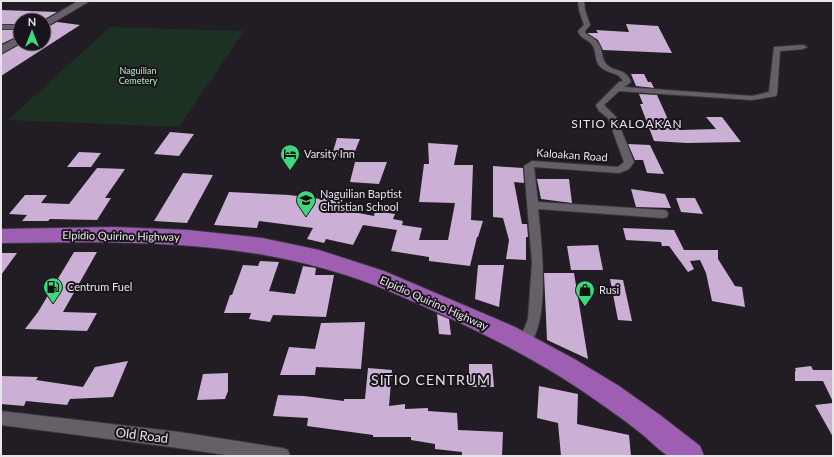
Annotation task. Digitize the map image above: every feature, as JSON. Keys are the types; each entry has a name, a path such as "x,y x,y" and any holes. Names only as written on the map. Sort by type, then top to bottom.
{"highway":[{"name":"Elpidio Quirino Highway","path":"1,236 160,236 238,243 299,253 354,269 403,287 523,342 568,368 657,428 690,456"}],"main road":[{"path":"52,20 85,1"},
{"path":"1,51 12,44"}],"street":[{"path":"581,1 582,10 587,25 581,32 595,44 601,63 604,66 622,73 624,76 627,82 622,84 618,89"},
{"path":"1,27 12,27"},
{"path":"618,89 736,98 761,97 773,94 777,49 803,47"},
{"name":"Kaloakan Road","path":"523,342 530,332 534,319 538,263 533,205 528,171 530,164 610,170 619,170 626,167 629,162 615,124 612,117 600,105 601,102 618,89"},
{"path":"533,205 663,214"},
{"name":"Old Road","path":"1,418 179,440 282,456"}],"green space":[{"name":"Naguilian Cemetery","path":"110,27 244,31 179,127 8,120"}],"building":[{"path":"1,10 57,12 52,15 52,12 12,12 12,24 1,24"},
{"path":"57,22 80,25 52,43 52,25"},
{"path":"626,24 658,26 672,53 603,50 598,40 587,33 598,33 596,30 629,32"},
{"path":"1,30 12,30 12,39 1,44"},
{"path":"12,49 12,52 38,52 1,76 1,55"},
{"path":"631,74 644,74 648,82 651,82 654,88 636,86"},
{"path":"639,94 657,95 671,126 680,126 681,130 716,129 706,117 722,117 741,142 687,143 654,141 640,104 643,104"},
{"path":"170,132 194,134 179,156 154,154"},
{"path":"337,138 360,139 353,156 332,155"},
{"path":"428,143 458,145 454,165 473,165 471,220 483,221 477,237 470,266 429,261 429,257 391,251 397,230 363,225 353,245 326,239 324,243 307,239 313,228 259,221 257,228 214,225 229,192 289,195 321,199 322,196 343,199 338,209 374,216 375,211 395,214 393,219 403,221 402,225 422,228 419,240 448,240 455,203 419,202 424,164 429,164"},
{"path":"628,144 650,145 664,174 647,173 643,160 635,160"},
{"path":"79,152 101,153 91,167 67,167"},
{"path":"355,162 387,162 379,184 350,182"},
{"path":"493,166 523,168 524,183 514,182 522,224 527,224 528,237 526,237 526,260 506,259 509,240 503,218 493,217"},
{"path":"97,168 125,169 105,198 111,198 97,220 50,219 48,221 22,221 27,215 9,214 25,195 47,195 41,203 69,204"},
{"path":"183,173 213,175 187,223 154,221"},
{"path":"537,179 569,179 572,203 541,199"},
{"path":"631,189 665,194 671,208 636,207"},
{"path":"676,198 695,198 703,214 681,212"},
{"path":"623,228 674,230 684,250 718,250 718,259 735,286 742,287 745,307 712,301 706,273 700,260 690,261 694,269 688,272 669,246 662,246 661,242 626,240"},
{"path":"598,245 603,270 571,270 567,246"},
{"path":"74,252 97,252 63,312 97,313 87,331 25,329 38,312"},
{"path":"1,253 17,253 1,275"},
{"path":"260,261 279,262 269,291 295,294 303,266 316,268 315,275 334,275 326,317 273,315 270,322 249,319 251,313 224,313 243,265 258,266"},
{"path":"478,265 504,265 499,307 475,299"},
{"path":"544,273 574,273 588,359 547,340"},
{"path":"610,279 623,280 632,321 618,320"},
{"path":"437,314 449,319 451,335 439,334"},
{"path":"365,322 361,369 316,367 315,375 280,375 289,347 315,349 321,323"},
{"path":"128,361 113,397 70,399 67,405 26,401 24,406 1,404 1,376 38,377 36,380 83,387 95,367"},
{"path":"469,364 492,364 494,387 469,387"},
{"path":"811,366 813,370 833,370 833,402 823,381 795,381 795,368"},
{"path":"368,368 392,370 389,406 405,404 405,409 428,408 428,411 457,413 458,430 503,432 502,456 462,456 462,452 435,449 435,444 411,440 411,437 373,437 373,435 307,426 308,418 273,416 278,395 304,396 344,401 344,399 365,399"},
{"path":"228,373 228,391 225,399 197,400 203,374"},
{"path":"539,386 578,394 577,424 629,435 631,456 561,456 558,423 537,418"},
{"path":"833,403 833,437 815,405"}],"place":[{"name":"Varsity Inn","path":"290,171"},
{"name":"Naguilian Baptist Christian School","path":"306,217"},
{"name":"Centrum Fuel","path":"53,304"},
{"name":"Rusi","path":"585,307"}],"district":[{"name":"SITIO KALOAKAN","path":"627,124"},
{"name":"SITIO CENTRUM","path":"431,380"}]}
